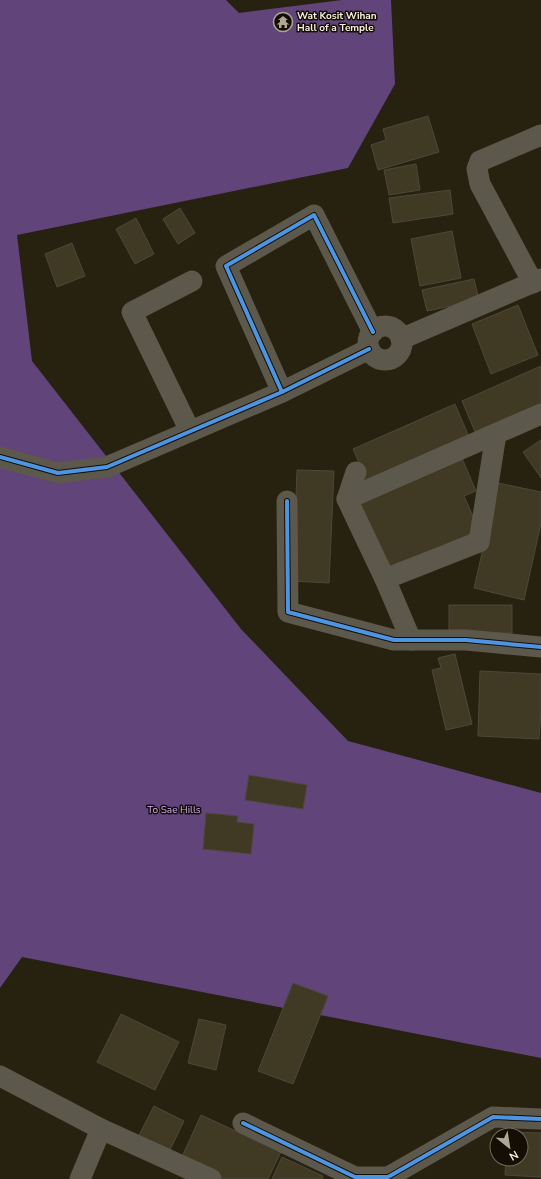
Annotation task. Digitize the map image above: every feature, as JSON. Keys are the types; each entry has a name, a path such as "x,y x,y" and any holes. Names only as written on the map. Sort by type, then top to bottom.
{"street":[{"path":"401,339 537,281 480,184 477,169 480,161 541,136"},
{"path":"0,457 58,473 107,468 282,392 371,341 377,329 388,327 399,334 402,346 400,351 392,358 387,360 376,358 371,341 314,215 226,266 282,392"},
{"path":"190,432 132,312 192,281"},
{"path":"347,499 541,414"},
{"path":"385,579 479,542 496,434"},
{"path":"356,472 347,499 385,579 411,640"},
{"path":"288,501 288,612 394,640 466,640 541,647"},
{"path":"0,1076 101,1129 202,1177"},
{"path":"243,1123 354,1177 388,1177 493,1118 541,1119"},
{"path":"80,1179 101,1129"}],"green space":[{"name":"To Sae Hills","path":"0,0 226,0 239,13 342,0 391,0 395,84 348,168 17,235 32,361 241,629 348,741 541,793 541,1058 22,957 0,988"}],"building":[{"path":"428,116 439,152 378,170 371,145 386,140 383,129"},
{"path":"416,164 420,190 389,195 384,170"},
{"path":"450,190 453,214 393,223 389,198"},
{"path":"180,208 195,233 178,244 163,219"},
{"path":"136,218 154,254 135,264 116,229"},
{"path":"452,231 461,278 420,286 411,239"},
{"path":"72,243 85,276 57,287 45,254"},
{"path":"474,279 479,300 427,311 422,290"},
{"path":"518,305 538,355 491,374 472,324"},
{"path":"541,366 541,406 476,434 462,401"},
{"path":"455,404 469,437 367,481 353,449"},
{"path":"541,440 541,478 523,452"},
{"path":"461,456 476,491 464,496 479,530 387,571 356,502"},
{"path":"297,470 334,471 329,583 293,581"},
{"path":"498,483 541,492 541,523 524,600 474,588"},
{"path":"449,605 512,605 512,633 449,633"},
{"path":"455,654 472,724 446,730 432,670 441,668 438,658"},
{"path":"480,671 541,674 539,739 478,736"},
{"path":"249,775 307,785 303,809 245,800"},
{"path":"206,813 238,816 237,822 254,824 251,854 203,849"},
{"path":"293,983 328,996 293,1084 258,1071"},
{"path":"121,1014 179,1042 155,1090 97,1062"},
{"path":"199,1019 226,1025 216,1070 188,1063"},
{"path":"154,1106 184,1121 167,1156 136,1141"},
{"path":"201,1115 281,1152 268,1179 224,1179 181,1159"},
{"path":"529,1133 541,1133 541,1177 505,1175 506,1167 529,1167"},
{"path":"282,1157 323,1176 322,1179 272,1179"}],"cycle path":[{"path":"282,392 226,266 314,215 373,332"},
{"path":"0,457 58,473 107,467 282,392 369,349"},
{"path":"287,501 288,612 394,640 466,640 541,647"},
{"path":"243,1123 355,1177 388,1177 493,1117 541,1119"}],"place":[{"name":"Wat Kosit Wihan Hall of a Temple","path":"283,22"}]}
